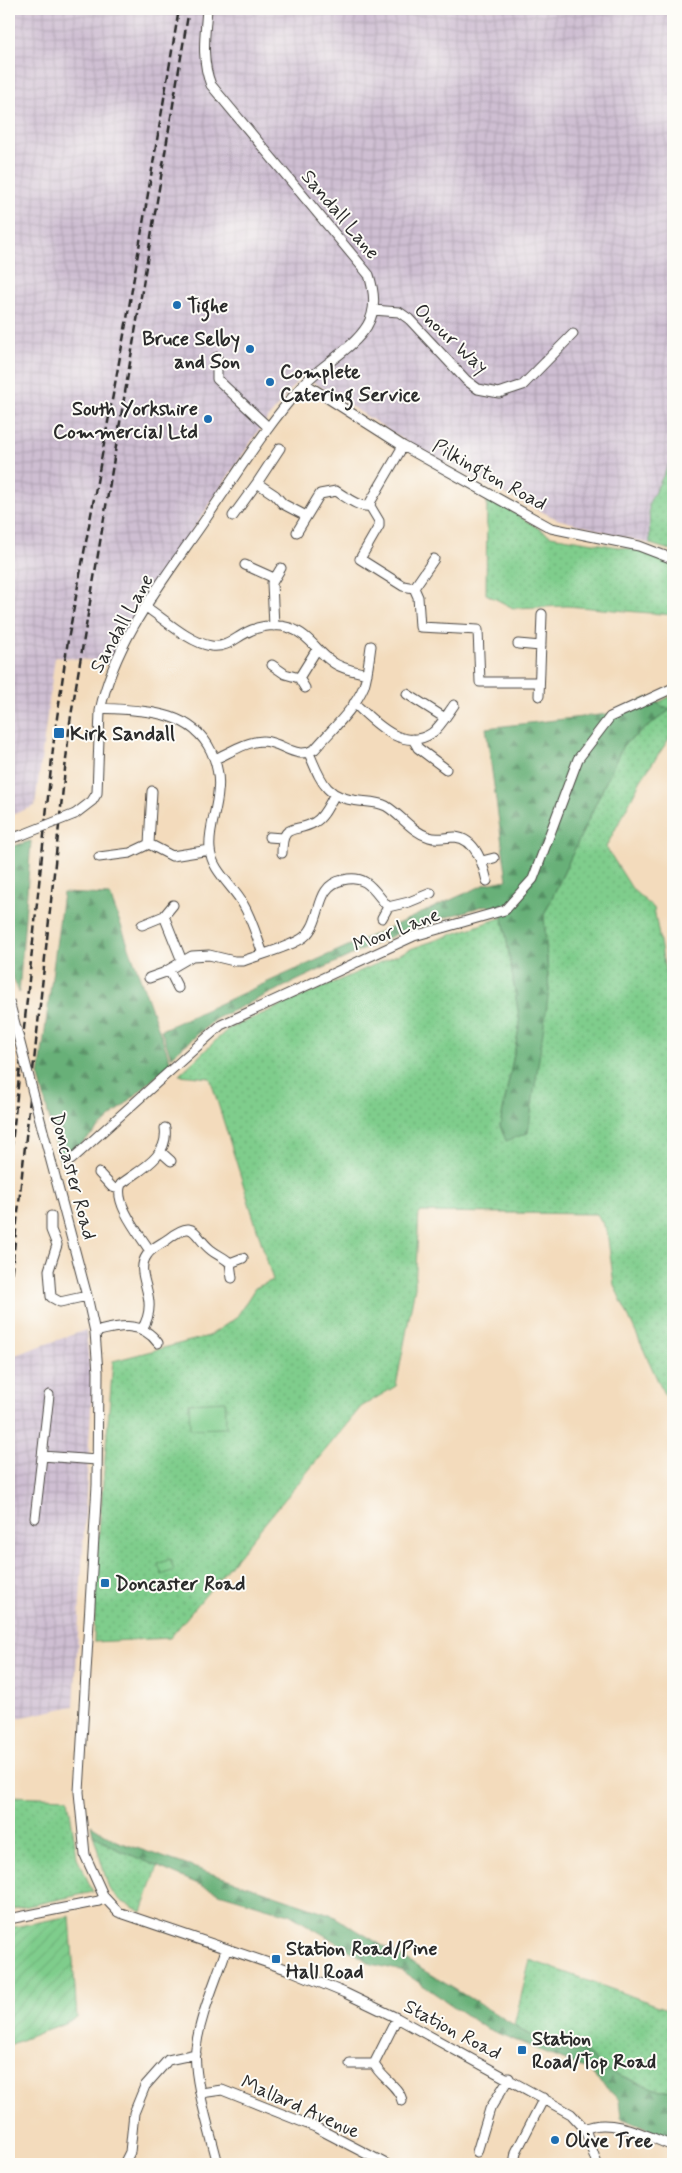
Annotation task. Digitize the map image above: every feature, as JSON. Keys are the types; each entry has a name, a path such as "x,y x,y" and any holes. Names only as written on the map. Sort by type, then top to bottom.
{"street":[{"name":"Sandall Lane","path":"9,839 75,814 92,801 97,793 100,708 107,682 114,665 146,607 268,427 304,383 357,338 367,326 373,310 374,289 369,275 211,85 205,71 204,57 208,9"},
{"name":"Onour Way","path":"373,310 399,312 409,319 466,380 478,389 490,392 499,393 524,385 573,334"},
{"path":"216,356 217,379 268,427"},
{"name":"Pilkington Road","path":"304,383 403,446 551,528 639,546 673,559"},
{"path":"403,446 371,501 370,506 379,521 379,526 360,559 396,582 414,588 418,597 420,627 478,630 480,682 539,682"},
{"path":"233,516 280,448"},
{"path":"257,483 275,495 283,504 306,516"},
{"path":"297,532 318,496 333,491 366,507 370,506"},
{"path":"414,588 434,559"},
{"path":"245,565 274,578"},
{"path":"274,626 272,582 281,568"},
{"path":"146,607 194,640 213,647 232,642 254,629 274,626 290,628 302,635 340,667 367,674"},
{"path":"539,696 542,614"},
{"path":"518,644 541,646"},
{"path":"214,758 255,742 263,741 301,754 309,753 315,749 354,703 367,674 371,646"},
{"path":"299,678 317,649"},
{"path":"272,665 285,674 299,678 305,688"},
{"name":"Moor Lane","path":"71,1160 221,1025 414,936 505,910 533,879 578,759 603,724 610,717 673,688"},
{"path":"407,694 445,718"},
{"path":"354,703 389,733 402,739 413,739 433,732 454,705"},
{"path":"100,708 173,716 197,730 207,742 214,758 219,791 210,850 219,871 245,907 263,954"},
{"path":"413,739 418,748 446,769"},
{"path":"309,753 321,782 334,796 384,805 420,833 430,838 457,838 463,840 476,851 482,861 487,881"},
{"path":"152,790 149,844 153,848 172,856 210,850"},
{"path":"269,838 282,838 292,829 316,821 334,796"},
{"path":"282,838 282,853"},
{"path":"99,857 130,853 149,844"},
{"path":"482,861 494,858"},
{"path":"150,978 169,970 192,956 209,955 234,962 243,961 304,937 312,928 317,907 328,886 333,882 358,878 365,881 388,907"},
{"path":"382,918 388,907 409,902 431,893"},
{"path":"142,925 164,916 173,905"},
{"path":"164,916 182,961"},
{"path":"169,970 178,988"},
{"name":"Doncaster Road","path":"9,1001 95,1332 98,1372 97,1460 79,1792 85,1855 104,1897"},
{"path":"150,1251 122,1206 118,1196 121,1184 161,1152 164,1144 165,1128"},
{"path":"161,1152 171,1161"},
{"path":"99,1173 112,1187 119,1190"},
{"path":"50,1216 51,1230 57,1245 49,1270 51,1297 60,1302 87,1296"},
{"path":"142,1329 149,1316 150,1308 150,1299 142,1271 143,1262 150,1251 178,1231 184,1229 195,1232 211,1250 230,1263 232,1278"},
{"path":"230,1263 242,1258"},
{"path":"95,1332 125,1326 142,1329 153,1336 158,1343"},
{"path":"35,1518 49,1395"},
{"path":"42,1456 97,1460"},
{"path":"9,1919 99,1901 104,1897"},
{"name":"Station Road","path":"104,1897 118,1912 292,1971 345,1993 397,2018 544,2098 571,2114 585,2129"},
{"path":"218,2164 201,2093 196,2054 199,2031 226,1950"},
{"path":"374,2064 397,2018"},
{"path":"124,2164 130,2152 134,2113 145,2086 168,2060 196,2054"},
{"path":"350,2064 374,2064"},
{"path":"374,2064 385,2080 401,2096 402,2101"},
{"path":"477,2152 490,2108 509,2078"},
{"name":"Mallard Avenue","path":"201,2093 222,2090 315,2127 386,2164"},
{"path":"514,2164 516,2152 544,2098"},
{"path":"597,2164 585,2129 601,2124 616,2126 673,2146"}],"shaded area":[{"path":"9,9 673,9 673,448 672,459 649,503 650,544 557,519 488,486 404,440 302,375 259,430 142,606 110,662 55,657 35,806 9,816"},
{"path":"86,1330 92,1392 74,1706 9,1720 9,1404 15,1355"}],"green space":[{"path":"673,448 673,551 650,544 649,503 672,459"},
{"path":"487,496 551,536 637,550 673,564 673,615 567,606 513,608 486,594"},
{"path":"673,695 673,733 641,780 606,847 633,890 654,908 673,1015 673,1408 663,1392 614,1285 607,1231 597,1214 419,1212 415,1287 396,1386 361,1407 170,1638 94,1642 96,1568 113,1361 209,1336 236,1318 255,1288 273,1280 210,1078 179,1075 228,1029 413,948 503,917 520,1023 500,1126 549,991 544,915 623,745 670,710 657,703"},
{"path":"647,698 670,710 623,745 544,915 549,991 528,1133 506,1141 500,1126 520,1023 503,917 487,905 407,929 217,1018 171,1057 161,1030 486,884 507,880 486,728 608,714"},
{"path":"31,841 19,993 9,968 9,847"},
{"path":"63,893 110,895 171,1063 60,1163 39,1076"},
{"path":"225,1401 226,1428 190,1429 189,1403"},
{"path":"170,1559 174,1570 162,1575 158,1564"},
{"path":"11,1796 68,1798 77,1857 93,1892 9,1910 9,1823 12,1823"},
{"path":"91,1825 116,1841 330,1914 559,2052 585,2051 604,2069 660,2091 673,2090 673,2140 621,2118 619,2100 588,2070 485,2028 402,1971 372,1964 289,1914 219,1893 110,1846 93,1834"},
{"path":"93,1834 110,1846 158,1866 142,1912 121,1901 109,1889"},
{"path":"70,1916 77,2018 9,2045 9,1928"},
{"path":"530,1960 673,2011 673,2090 660,2091 604,2069 585,2051 559,2052 514,2025"}],"railway":[{"path":"9,1173 54,739 68,640 128,313 179,9"},
{"path":"9,1297 70,722 189,9"}],"place":[{"name":"Tighe","path":"177,305"},
{"name":"Bruce Selby and Son","path":"250,349"},
{"name":"Complete Catering Service","path":"270,382"},
{"name":"South Yorkshire Commercial Ltd","path":"208,419"},
{"name":"Kirk Sandall","path":"59,733"},
{"name":"Doncaster Road","path":"105,1583"},
{"name":"Station Road/Pine Hall Road","path":"276,1959"},
{"name":"Station Road/Top Road","path":"522,2050"},
{"name":"Olive Tree","path":"555,2140"}]}
